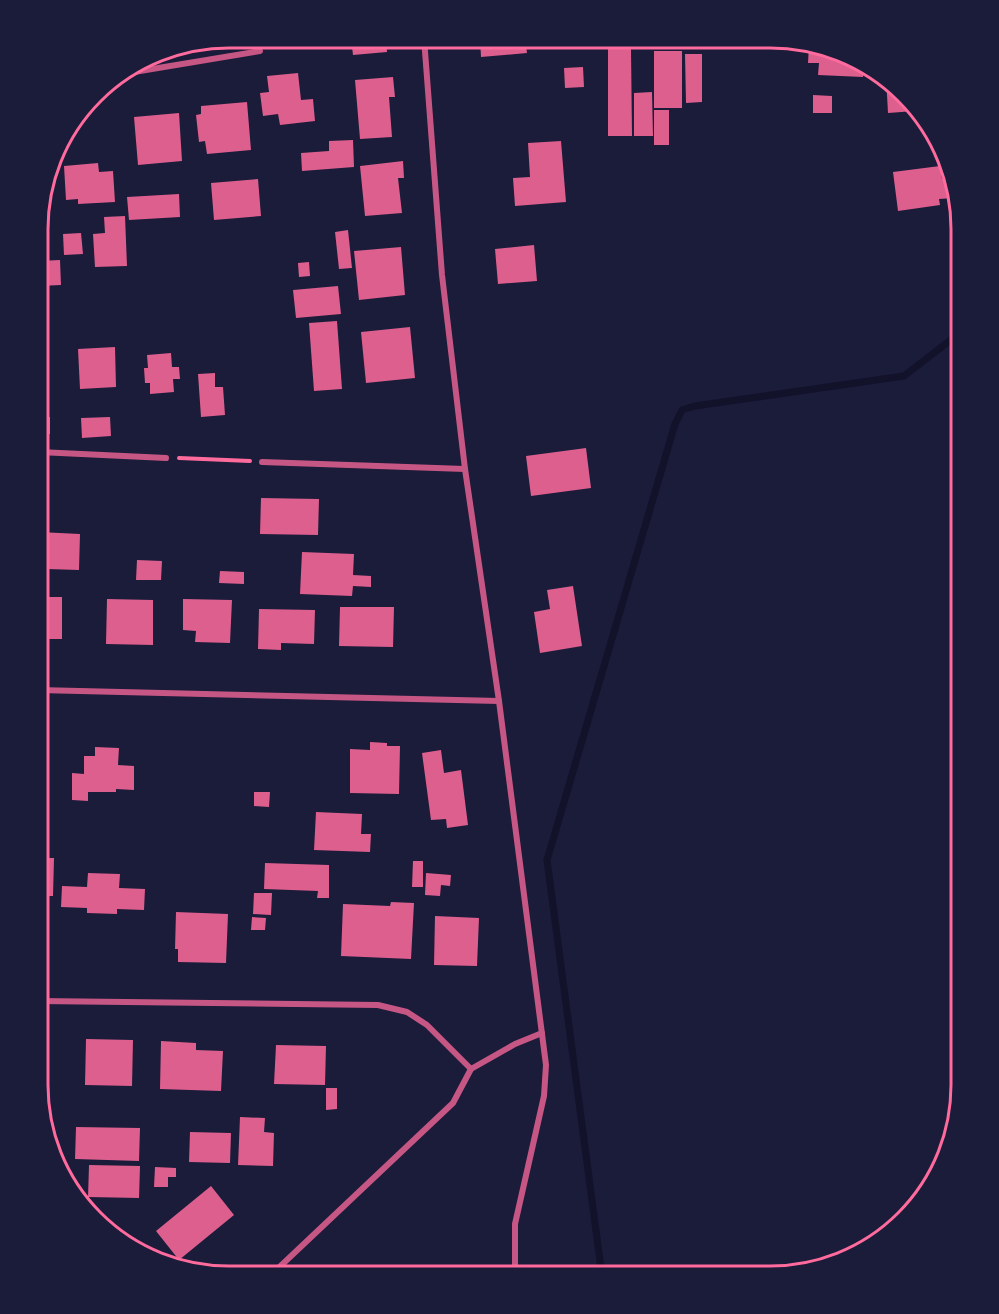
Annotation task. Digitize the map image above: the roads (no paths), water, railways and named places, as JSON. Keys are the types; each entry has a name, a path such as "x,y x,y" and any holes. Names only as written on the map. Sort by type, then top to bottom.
{"street":[{"path":"425,48 442,275 465,469 499,701 546,1065 544,1096 515,1224 515,1266"},
{"path":"140,71 260,51"},
{"path":"48,452 166,458"},
{"path":"262,462 465,469"},
{"path":"48,690 499,701"},
{"path":"48,1001 378,1005 407,1012 427,1025 471,1070"},
{"path":"281,1266 453,1103 471,1070 515,1044 542,1033"}],"waterway":[{"path":"601,1266 547,860 675,424 682,410 695,406 904,376 951,340"}]}
